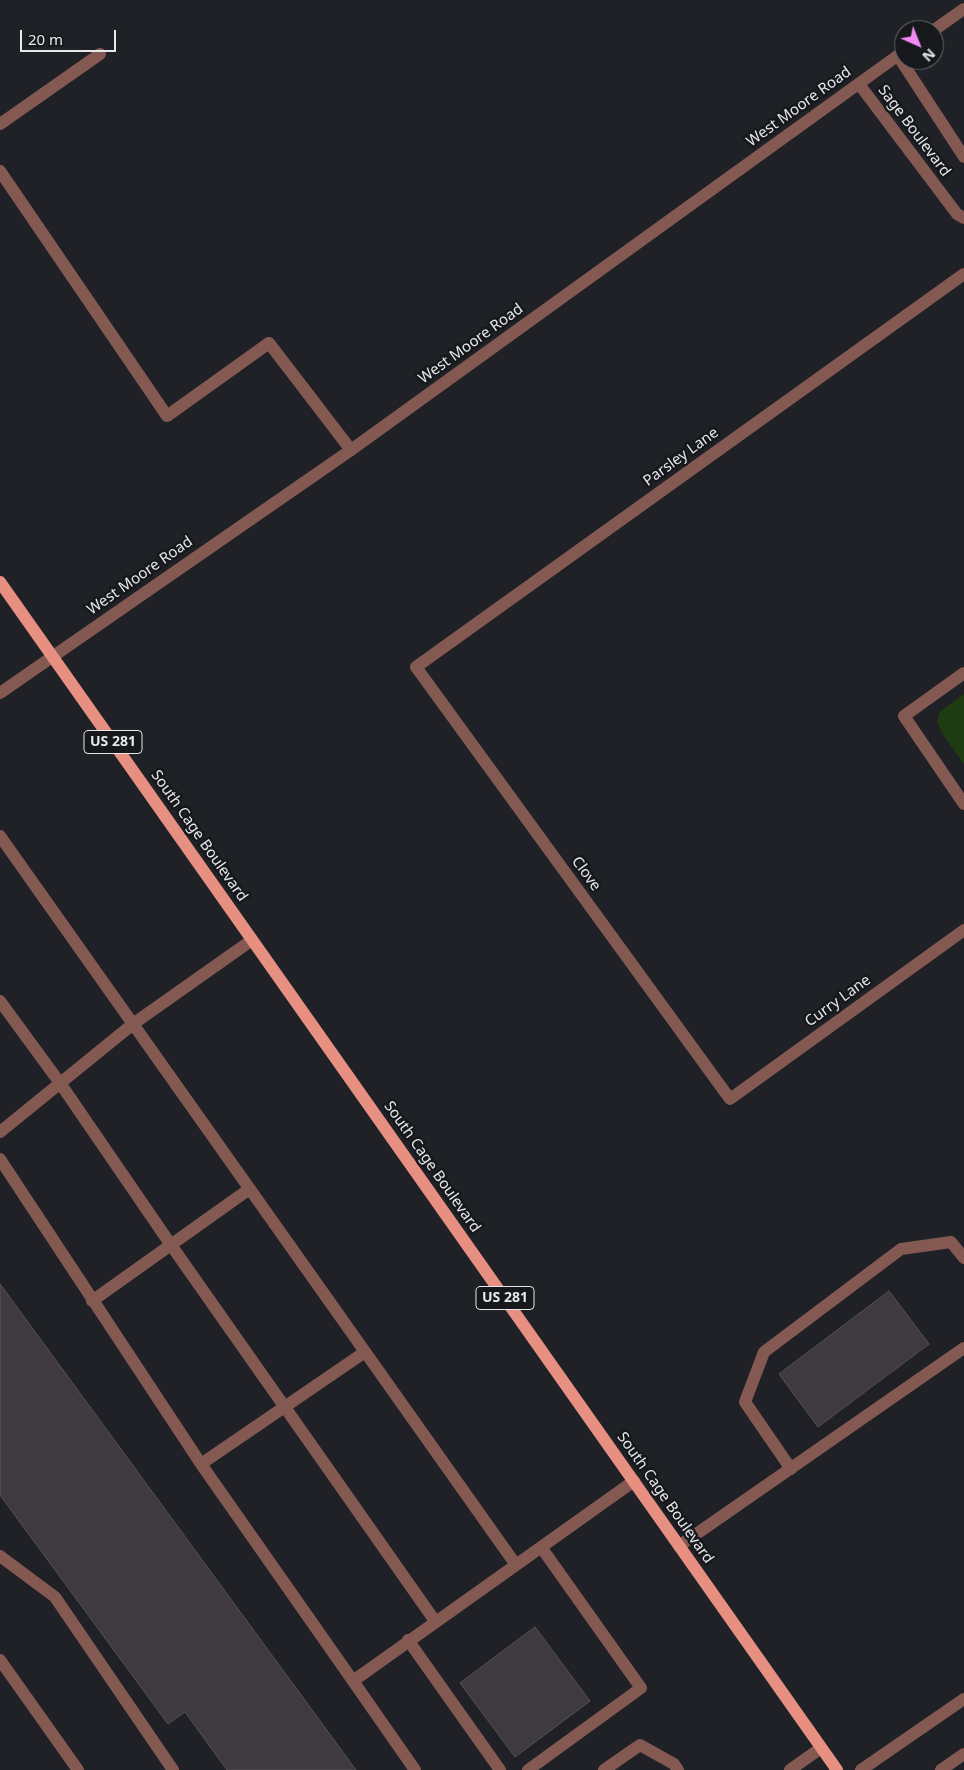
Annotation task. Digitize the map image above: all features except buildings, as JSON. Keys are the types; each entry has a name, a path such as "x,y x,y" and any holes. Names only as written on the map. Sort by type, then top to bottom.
{"main road":[{"name":"South Cage Boulevard","path":"0,582 837,1770"}],"street":[{"path":"944,23 964,9"},
{"path":"0,124 100,54"},
{"name":"West Moore Road","path":"0,694 351,450 894,59"},
{"name":"Sage Boulevard","path":"911,70 964,157"},
{"name":"Sage Boulevard","path":"859,84 957,214 964,218"},
{"path":"0,170 167,416 269,343 351,450"},
{"name":"Parsley Lane","path":"416,667 964,274"},
{"name":"Clove","path":"416,667 730,1099"},
{"path":"964,673 904,716 964,804"},
{"path":"0,836 248,1190 516,1565"},
{"name":"Curry Lane","path":"730,1099 964,930"},
{"path":"0,1132 133,1024 252,940"},
{"path":"0,1000 60,1082 170,1245 435,1621"},
{"path":"0,1159 92,1301 202,1464 415,1770"},
{"path":"92,1301 248,1190"},
{"path":"791,1469 745,1402 764,1352 901,1249 951,1242 964,1258"},
{"path":"679,1546 964,1348"},
{"path":"202,1464 365,1352"},
{"path":"353,1681 408,1640 634,1482"},
{"path":"528,1770 641,1688 541,1547"},
{"path":"0,1556 55,1597 173,1770"},
{"path":"408,1640 500,1770"},
{"path":"0,1660 78,1770"},
{"path":"861,1770 964,1698"},
{"path":"604,1770 640,1745 674,1764 678,1770"},
{"path":"790,1770 821,1748"},
{"path":"941,1770 964,1754"}],"green space":[{"path":"964,694 964,764 944,736 937,722 940,711"}]}
